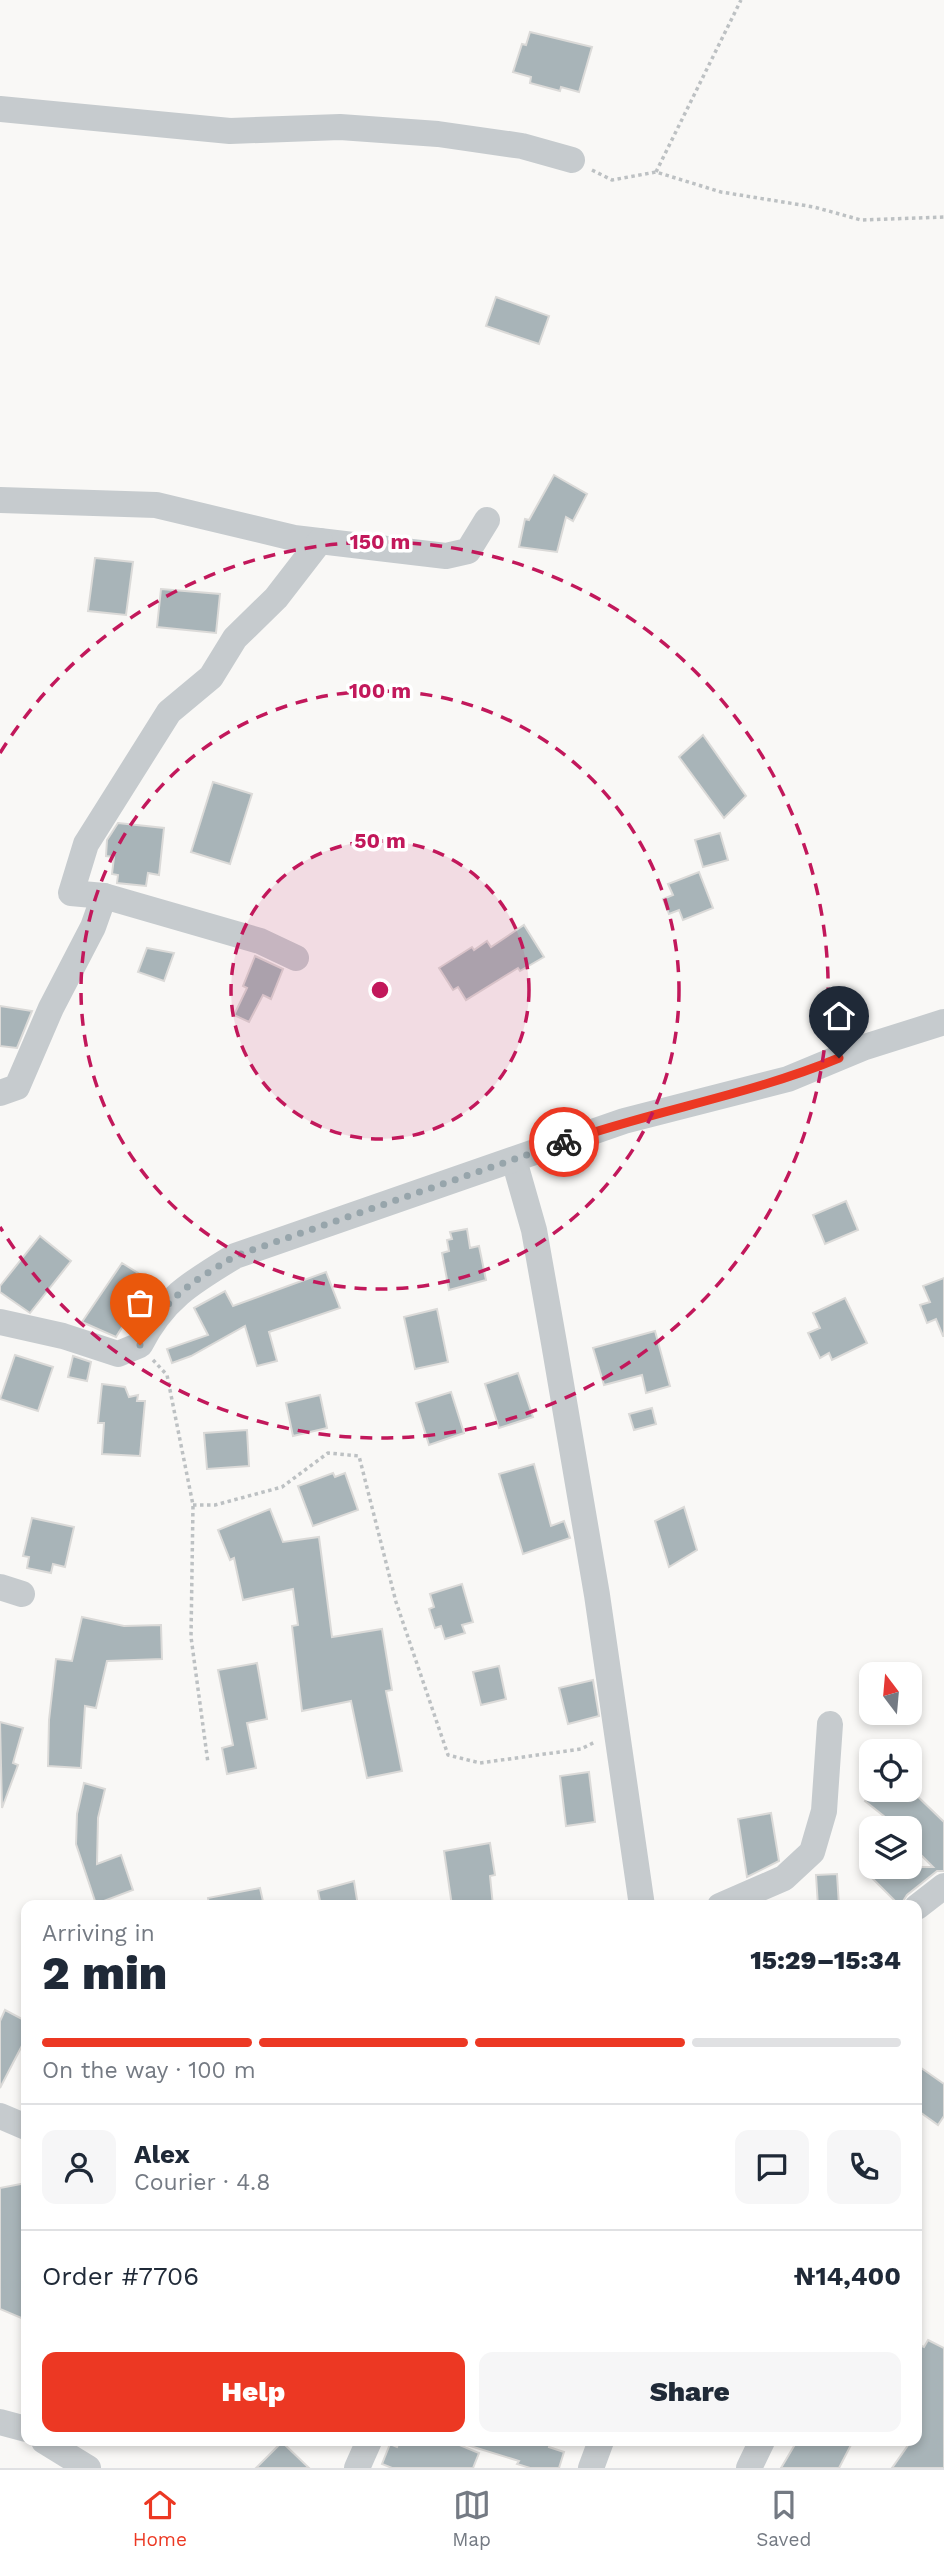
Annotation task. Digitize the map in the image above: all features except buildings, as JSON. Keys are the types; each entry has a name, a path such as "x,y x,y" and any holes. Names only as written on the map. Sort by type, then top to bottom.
{"street":[{"path":"0,109 230,131 340,127 438,134 522,146 572,160"},
{"path":"0,500 156,505 320,541 446,556 468,551 488,520"},
{"path":"296,958 260,941 104,896 71,893 86,844 169,712 211,677 235,638 276,598 320,541"},
{"path":"0,1093 17,1087 51,1009 93,927 104,896"},
{"path":"0,1322 63,1336 118,1354 140,1345 154,1317 186,1286 235,1256 624,1121 788,1079 865,1047 944,1022"},
{"path":"514,1160 534,1230 554,1343 641,1900"},
{"path":"734,1900 784,1878 812,1852 824,1811 830,1724"},
{"path":"922,1903 944,1886"},
{"path":"0,2116 21,2125"},
{"path":"0,2422 21,2428"},
{"path":"52,2446 88,2468"},
{"path":"357,2468 367,2446"},
{"path":"591,2468 599,2446"},
{"path":"749,2468 760,2446"}],"path":[{"path":"656,172 741,0"},
{"path":"572,160 612,180 656,172 721,192 814,207 861,220 944,217"},
{"path":"140,1345 167,1375 193,1505 191,1637 208,1762"},
{"path":"193,1505 215,1505 282,1487 328,1453 359,1456 396,1602 448,1755 480,1763 568,1751 581,1749 616,1732"}],"way so far":[{"path":"140,1345 154,1317 186,1286 235,1256 564,1142"}],"route":[{"path":"564,1142 624,1121 788,1079 839,1058"}]}
